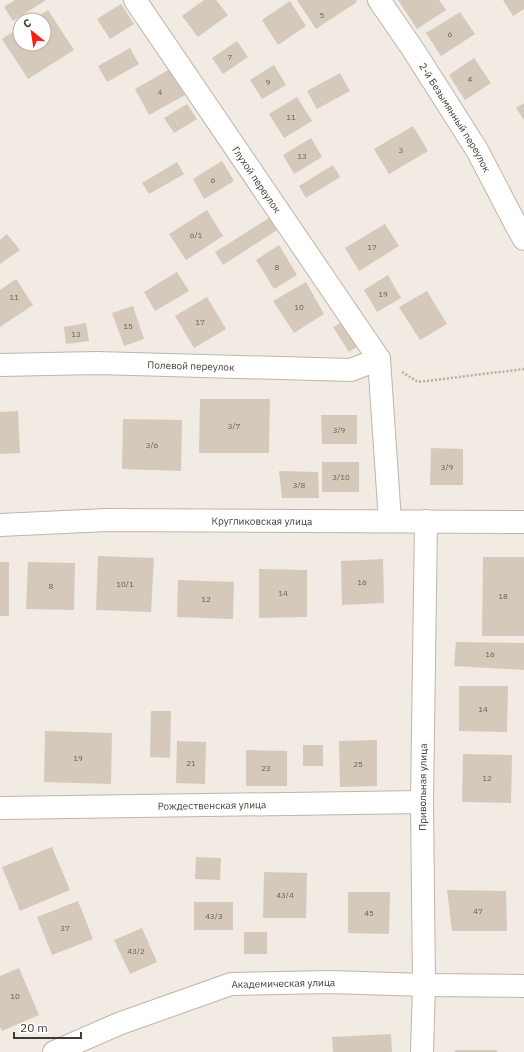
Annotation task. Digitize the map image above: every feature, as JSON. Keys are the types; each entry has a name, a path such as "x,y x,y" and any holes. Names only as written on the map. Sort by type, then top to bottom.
{"street":[{"name":"Глухой переулок","path":"135,0 379,359"},
{"name":"2-й Безымянный переулок","path":"379,0 414,51 477,150 524,239"},
{"name":"Полевой переулок","path":"0,365 97,363 351,370 379,359"},
{"path":"379,359 390,521"},
{"name":"Кругликовская улица","path":"0,525 107,520 524,522"},
{"name":"Привольная улица","path":"422,1052 424,985 422,802 426,522"},
{"name":"Рождественская улица","path":"2,808 422,802"},
{"name":"Академическая улица","path":"54,1052 121,1023 231,984 330,982 524,986"}],"path":[{"path":"379,359 418,382 524,369"}],"building":[{"path":"15,0 46,0 27,12 12,12 12,19 4,7"},
{"path":"204,0 216,0 228,15 198,37 182,16"},
{"path":"297,0 356,0 357,2 316,29"},
{"path":"398,0 439,0 446,10 417,29"},
{"path":"503,0 524,0 524,9 513,16"},
{"path":"290,1 306,26 278,45 262,20"},
{"path":"121,4 134,24 110,39 97,19"},
{"path":"460,12 475,34 441,56 426,33"},
{"path":"52,16 74,50 28,79 2,39 12,32 12,52 52,52"},
{"path":"237,41 248,57 223,74 212,58"},
{"path":"130,48 139,64 107,82 98,66"},
{"path":"474,58 491,83 465,100 449,75"},
{"path":"274,65 286,85 262,99 250,80"},
{"path":"170,69 185,95 149,115 135,89"},
{"path":"340,73 350,91 317,109 307,91"},
{"path":"297,97 312,121 284,138 269,114"},
{"path":"524,103 524,120 516,108"},
{"path":"187,104 197,119 174,133 164,118"},
{"path":"413,126 428,151 389,174 374,149"},
{"path":"311,138 322,157 294,174 283,155"},
{"path":"222,161 234,181 204,199 193,179"},
{"path":"177,162 184,174 149,194 142,183"},
{"path":"333,165 340,177 306,198 299,186"},
{"path":"207,210 223,236 186,260 169,234"},
{"path":"269,218 277,230 223,265 215,252"},
{"path":"385,224 399,246 359,271 345,248"},
{"path":"7,234 20,250 0,264 0,240"},
{"path":"279,245 297,275 274,289 256,260"},
{"path":"177,272 189,291 155,311 144,292"},
{"path":"388,275 401,298 377,312 364,290"},
{"path":"16,279 33,305 0,327 0,290"},
{"path":"306,282 324,314 294,333 273,301"},
{"path":"427,291 447,324 420,340 399,307"},
{"path":"207,297 226,329 194,348 175,316"},
{"path":"133,306 144,339 124,346 112,313"},
{"path":"346,320 361,344 349,352 333,327"},
{"path":"86,323 89,341 66,344 64,327"},
{"path":"200,399 270,399 269,453 199,453"},
{"path":"18,411 20,453 0,454 0,412"},
{"path":"321,415 357,415 357,444 322,444"},
{"path":"123,419 182,420 181,471 122,469"},
{"path":"431,448 463,449 463,485 430,485"},
{"path":"322,462 359,462 359,492 322,492"},
{"path":"279,471 318,472 319,498 282,498"},
{"path":"98,556 154,558 151,612 96,610"},
{"path":"483,557 524,557 524,636 482,636"},
{"path":"383,559 384,603 342,605 341,561"},
{"path":"0,562 9,562 9,616 0,616"},
{"path":"28,562 75,563 74,610 26,609"},
{"path":"259,569 307,570 307,617 259,618"},
{"path":"178,580 234,582 233,619 177,617"},
{"path":"456,642 524,643 524,670 454,666"},
{"path":"459,686 508,686 507,732 459,731"},
{"path":"151,711 171,711 170,758 150,757"},
{"path":"45,731 112,733 111,784 44,782"},
{"path":"377,740 377,786 340,787 339,741"},
{"path":"177,741 206,742 205,784 176,783"},
{"path":"303,745 323,745 323,766 303,766"},
{"path":"246,750 287,751 287,786 246,786"},
{"path":"463,754 512,755 511,803 462,802"},
{"path":"52,847 70,890 20,911 2,867"},
{"path":"196,857 221,858 220,880 195,879"},
{"path":"264,872 307,873 306,918 263,918"},
{"path":"447,890 506,891 507,931 452,931"},
{"path":"348,892 390,892 389,934 348,933"},
{"path":"78,901 93,939 52,955 37,917"},
{"path":"194,902 233,902 233,930 194,930"},
{"path":"142,928 157,962 130,974 114,940"},
{"path":"244,932 267,932 267,954 244,954"},
{"path":"19,968 39,1015 2,1031 0,1027 0,976"},
{"path":"391,1034 392,1052 333,1052 332,1037"},
{"path":"455,1050 497,1050 497,1052 455,1052"}]}
